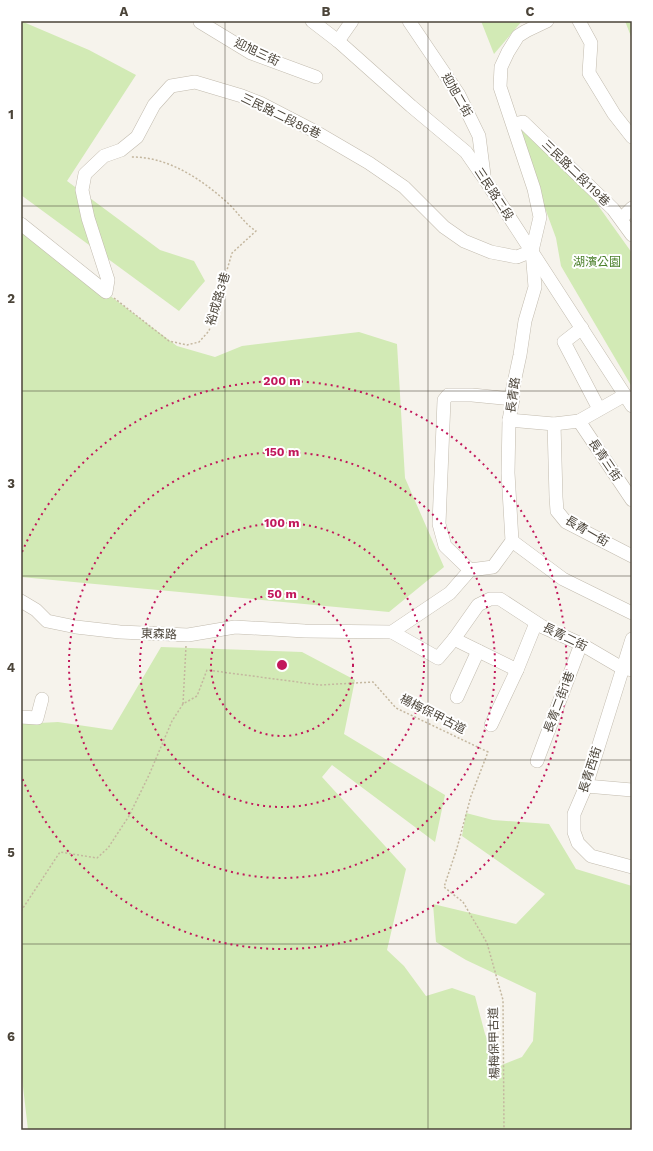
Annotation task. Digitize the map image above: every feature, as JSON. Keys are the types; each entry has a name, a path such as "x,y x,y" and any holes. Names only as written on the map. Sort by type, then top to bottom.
{"street":[{"name":"三民路二段","path":"312,21 338,41 411,106 466,152 628,400"},
{"path":"338,41 352,21"},
{"name":"迎旭二街","path":"409,21 460,95 479,136 484,178"},
{"path":"532,251 540,217 534,189 500,86 501,67 518,36 548,21"},
{"path":"579,21 591,43 589,73 614,114 632,137"},
{"name":"迎旭三街","path":"199,22 251,53 316,77"},
{"name":"三民路二段86巷","path":"106,292 108,280 88,218 82,190 85,174 104,156 121,150 137,137 154,105 171,86 195,82 260,103 316,132 369,163 404,187 444,227 464,241 491,252 517,257 532,251"},
{"name":"三民路二段119巷","path":"512,124 523,122 613,209 632,235"},
{"path":"621,220 632,208"},
{"path":"21,224 106,292"},
{"name":"長青路","path":"512,541 508,473 509,420 513,399 512,392 520,355 525,321 535,287 532,251"},
{"path":"582,328 564,342 599,409"},
{"path":"470,570 446,546 439,524 444,400 448,395 472,395 513,399"},
{"path":"509,420 554,424 579,421 599,409 628,400"},
{"name":"長青三街","path":"579,421 632,500"},
{"name":"長青一街","path":"554,424 557,511 566,522 632,556"},
{"path":"517,670 454,639 438,658 392,632 450,593 470,570 493,567 512,541 563,579 632,613"},
{"name":"長青二街","path":"454,639 478,605 490,599 500,599 543,627 581,644 627,669"},
{"name":"東森路","path":"21,601 36,610 47,620 76,627 120,632 188,635 235,627 305,631 392,632"},
{"path":"491,725 517,670 536,623"},
{"name":"長青西街","path":"632,639 627,669 586,786 574,814 574,832 578,843 591,856 632,867"},
{"name":"長青二街1巷","path":"537,761 581,644"},
{"path":"457,697 478,651"},
{"path":"21,718 37,718 42,699"},
{"path":"586,786 632,790"}],"path":[{"name":"裕成路3巷","path":"106,292 169,341 187,345 199,342 209,331 232,253 256,231 248,226 231,206 204,184 179,168 148,158 127,157 121,150"},
{"path":"183,704 188,635"},
{"name":"楊梅保甲古道","path":"21,911 60,852 97,858 108,848 129,816 149,775 172,721 183,704 197,696 207,670 320,685 373,682 396,708 488,752 471,796 457,848 444,887 463,902 487,943 503,1000 504,1130"}],"green space":[{"path":"21,21 89,50 136,75 67,181 160,250 194,261 205,281 179,311 21,195"},
{"path":"481,21 522,21 494,54"},
{"path":"625,21 632,21 632,39"},
{"name":"湖濱公園","path":"520,126 592,197 632,253 632,387 561,266 556,238 535,181"},
{"path":"21,229 177,346 215,357 242,346 359,332 397,344 405,478 444,567 389,612 21,577"},
{"path":"161,647 302,652 355,680 344,734 445,795 435,842 332,765 322,777 406,869 387,950 404,966 426,996 452,988 475,996 485,1034 499,1066 522,1057 533,1041 536,993 466,960 436,942 433,904 516,924 545,894 462,836 466,813 493,820 549,824 576,869 632,886 632,1130 28,1130 21,1069 21,724 58,722 112,730"}]}
